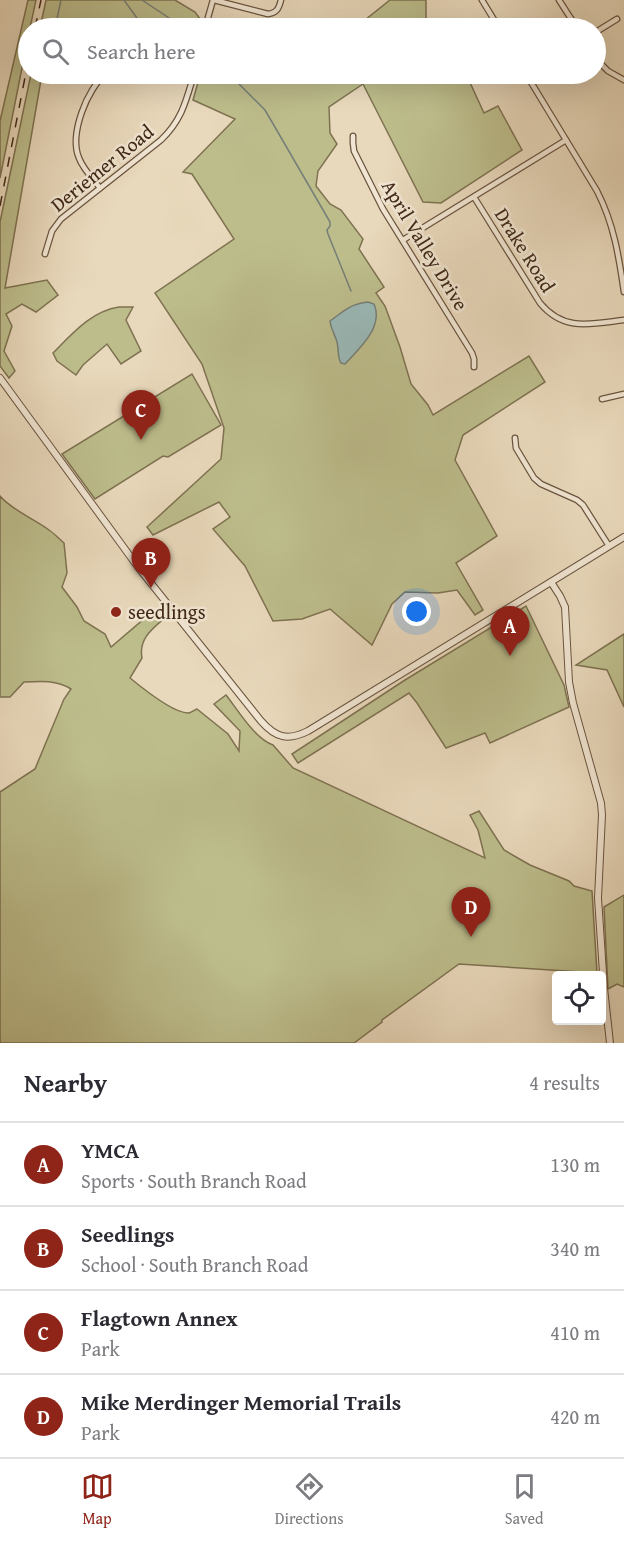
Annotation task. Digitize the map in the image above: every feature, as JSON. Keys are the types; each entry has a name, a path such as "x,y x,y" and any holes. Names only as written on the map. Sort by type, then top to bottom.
{"street":[{"path":"208,18 213,0 272,14 277,10 281,0"},
{"path":"482,0 493,18"},
{"path":"559,0 571,18"},
{"path":"606,26 617,19"},
{"path":"606,69 624,80"},
{"path":"95,84 83,109 75,140 78,157 100,188"},
{"name":"Deriemer Road","path":"45,254 56,225 170,132 182,113 190,84"},
{"path":"532,84 604,204 616,242 624,292"},
{"name":"April Valley Drive","path":"353,136 354,151 383,209 472,353 474,368"},
{"path":"403,240 566,140"},
{"name":"Drake Road","path":"474,196 540,303 552,315 578,325 624,320"},
{"path":"616,242 623,241"},
{"path":"0,378 145,574 261,721 271,731 281,736 294,737 308,730 624,537"},
{"path":"602,399 624,394"},
{"path":"514,438 516,448 534,478 583,505 609,546"},
{"path":"551,582 565,608 569,682 601,803 598,898 610,1043"}],"green space":[{"path":"28,0 36,0 32,18 24,18"},
{"path":"46,0 175,0 195,12 200,18 42,18"},
{"path":"390,0 426,0 426,18 368,18"},
{"path":"18,43 19,84 0,178 0,121"},
{"path":"29,84 40,84 5,288 47,280 58,295 36,312 22,304 6,314 12,326 4,351 15,371 9,378 0,366 0,222"},
{"path":"197,84 363,84 329,107 330,133 337,144 318,171 316,186 330,204 341,210 363,239 359,249 384,287 376,293 385,306 411,384 433,415 529,356 545,382 463,435 455,460 497,536 456,563 483,610 475,615 457,590 438,593 405,592 392,604 372,645 330,609 302,619 273,621 245,566 213,529 230,517 219,502 153,535 147,527 221,459 224,428 202,364 155,293 234,239 192,174 183,172 235,119 193,100"},
{"path":"363,84 471,84 484,113 498,106 522,150 441,203 423,202"},
{"path":"119,307 133,307 126,320 141,351 121,364 107,344 83,365 76,375 57,361 53,353 82,325 99,313"},
{"path":"192,374 221,425 168,457 163,456 95,499 62,454"},
{"path":"0,496 64,543 67,573 62,587 84,621 105,634 111,647 151,613 163,607 169,614 145,638 141,651 142,658 130,678 135,682 174,709 190,713 197,709 228,734 239,751 240,731 214,704 226,695 253,730 273,745 293,768 485,858 478,830 470,815 479,811 504,850 530,865 569,881 574,886 592,891 597,971 459,964 354,1043 0,1043 0,792 35,769 64,699 71,689 43,681 24,682 10,697 0,697"},
{"path":"526,606 564,685 569,707 490,743 485,733 446,748 409,693 298,763 292,754 405,680"},
{"path":"624,634 624,707 607,670 576,665"},
{"path":"624,895 624,987 617,984 608,989 604,907"}],"water":[{"path":"368,302 374,304 376,313 373,329 357,352 345,364 341,363 330,321 352,306"}],"waterway":[{"path":"57,18 61,0"},
{"path":"124,0 137,18"},
{"path":"142,0 169,18"},
{"path":"239,84 265,110 330,222 328,234 351,291"}],"railway":[{"path":"37,18 41,0"},
{"path":"0,206 24,84"}],"place":[{"name":"Flagtown Annex","path":"141,440"},
{"name":"Seedlings","path":"151,588"},
{"name":"seedlings","path":"116,612"},
{"name":"YMCA","path":"510,656"},
{"name":"Mike Merdinger Memorial Trails","path":"471,937"}]}
